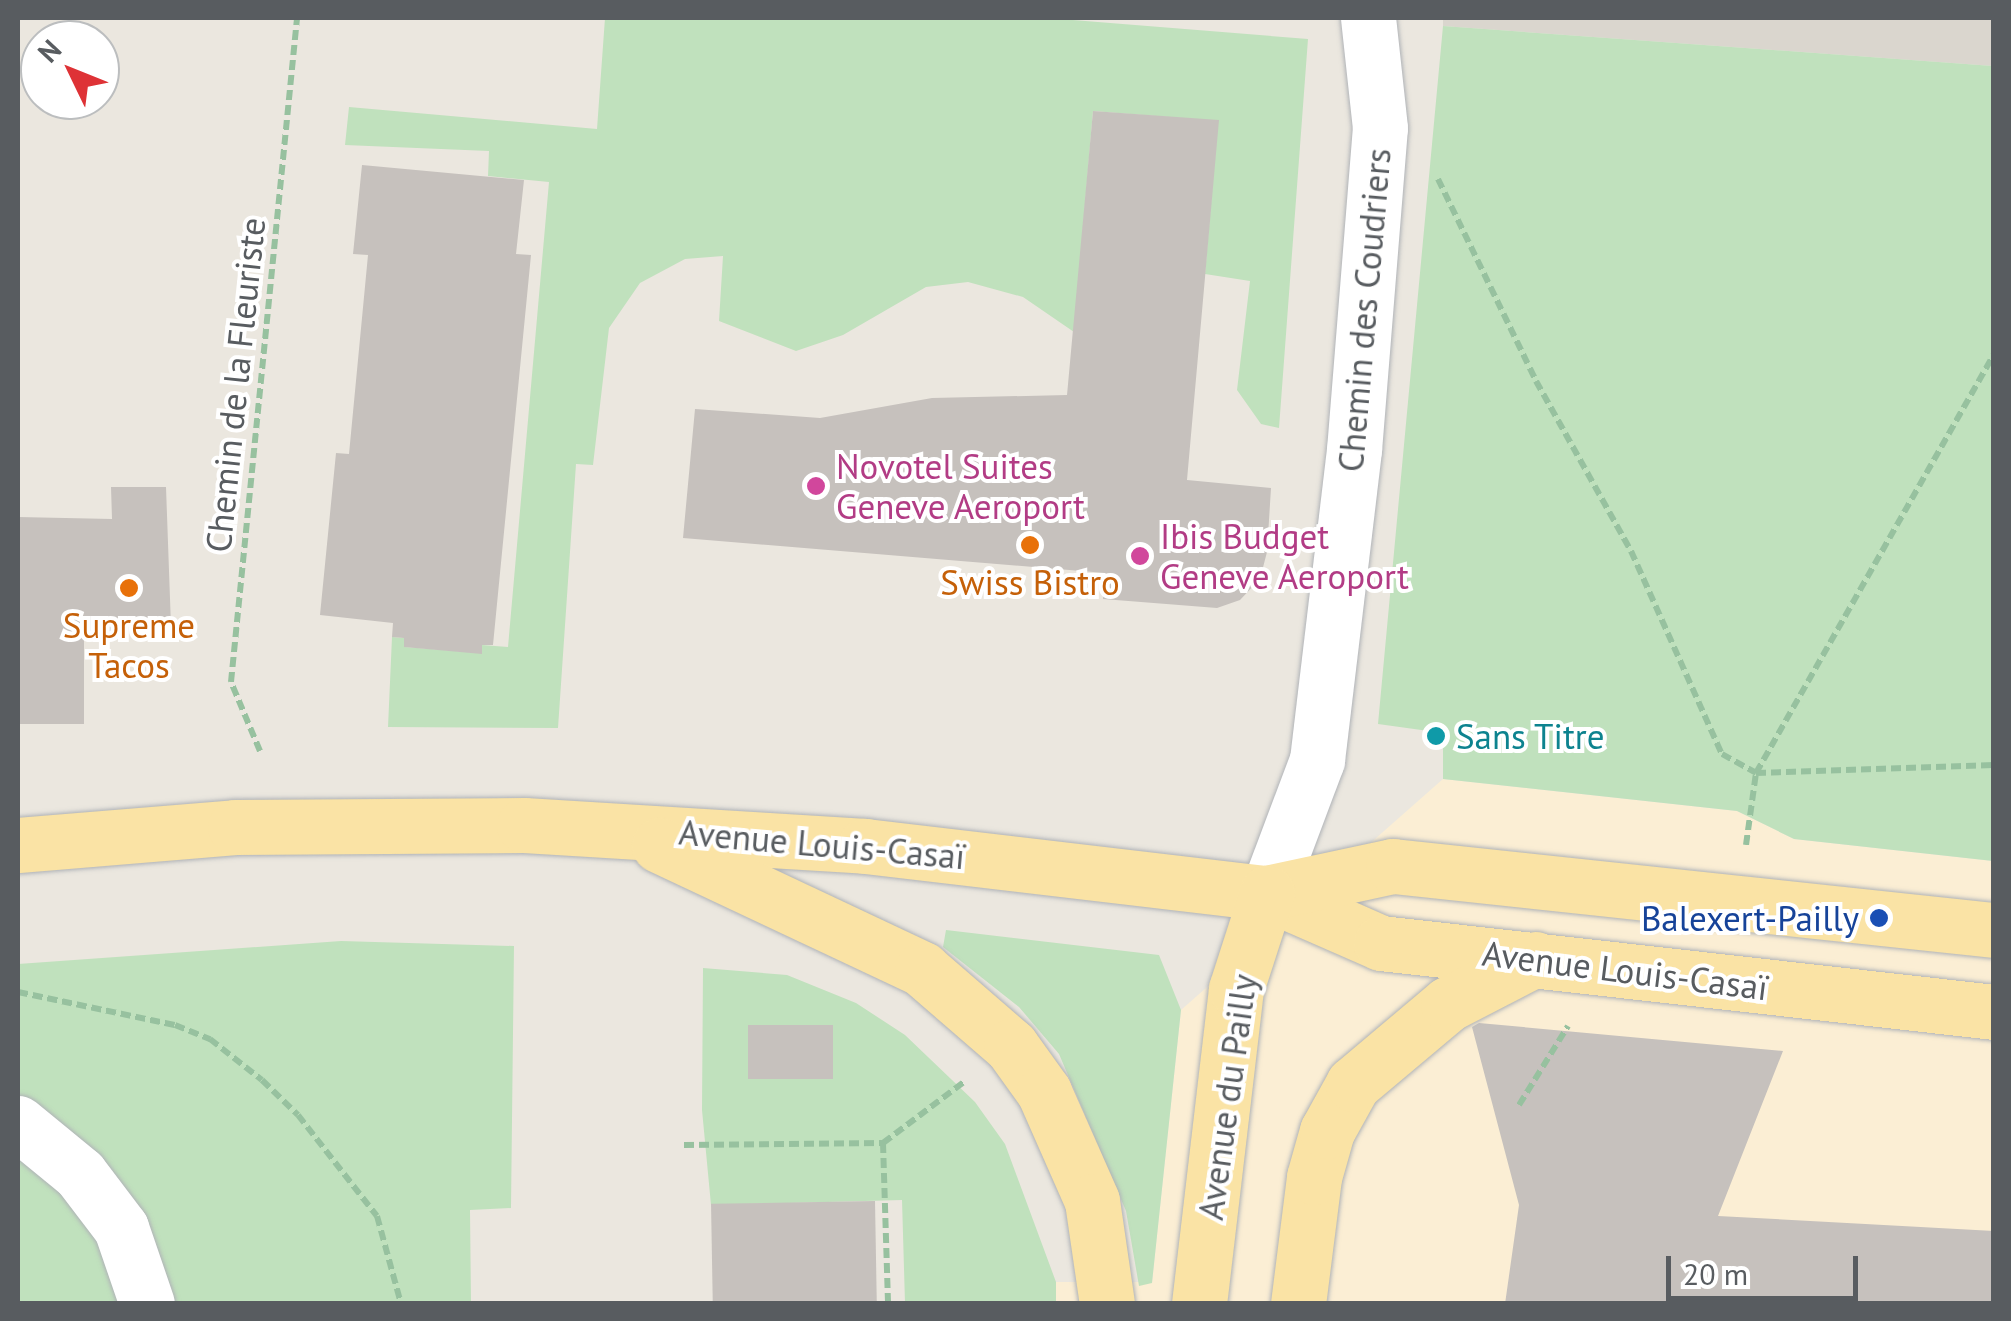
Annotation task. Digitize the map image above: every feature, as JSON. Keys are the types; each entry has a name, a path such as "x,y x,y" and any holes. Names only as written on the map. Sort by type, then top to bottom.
{"main road":[{"name":"Avenue Louis-Casaï","path":"18,844 250,826 614,826 864,846 1267,893 1381,943 1994,1012"},
{"name":"Avenue Louis-Casaï","path":"614,826 869,939 934,978 994,1059"},
{"name":"Avenue Louis-Casaï","path":"1267,893 1393,866 1994,930"},
{"name":"Avenue du Pailly","path":"1199,1304 1236,989 1267,893"},
{"path":"1298,1304 1314,1178 1327,1131 1353,1084 1448,1004 1535,960"},
{"path":"994,1059 1044,1092 1092,1201 1107,1304"}],"street":[{"name":"Chemin des Coudriers","path":"1267,893 1318,760 1354,450 1380,128 1368,18"},
{"path":"18,1123 80,1174 121,1228 147,1304"}],"path":[{"name":"Chemin de la Fleuriste","path":"260,752 231,682 297,18"},
{"path":"1426,166 1631,551 1722,754 1756,773 1994,765"},
{"path":"1746,846 1756,773 1994,354"},
{"path":"18,992 175,1025 210,1039 262,1080 308,1126 377,1216 401,1304"},
{"path":"1520,1105 1572,1021"},
{"path":"684,1145 883,1144 994,1059"},
{"path":"883,1144 888,1304"}],"shaded area":[{"path":"1443,18 1993,18 1993,66 1443,26"},
{"path":"1443,779 1737,811 1794,839 1993,861 1993,1303 1056,1304 1056,1282 1152,1282 1181,1010"}],"green space":[{"path":"605,18 1048,18 1308,39 1279,428 1261,424 1237,390 1250,281 1205,274 1218,121 1093,111 1074,332 1023,297 968,282 926,287 843,335 796,351 719,321 723,256 685,259 640,283 609,328 593,465 576,464 558,728 388,727 392,637 404,638 405,647 481,653 482,645 508,647 549,182 488,176 489,151 345,145 349,107 597,129"},
{"path":"1443,26 1993,66 1993,861 1794,839 1737,811 1443,779 1443,733 1378,724"},
{"path":"946,930 1159,955 1181,1010 1152,1283 1139,1286 1126,1211 1059,1054 1019,1007 943,947"},
{"path":"341,941 514,946 511,1208 470,1210 471,1303 18,1304 18,964"},
{"path":"703,968 787,975 856,1003 905,1035 975,1102 1005,1144 1056,1282 1056,1303 905,1303 902,1200 711,1205 702,1110"}],"building":[{"path":"1093,111 1219,120 1187,480 1271,488 1267,552 1260,579 1240,600 1217,608 1103,599 1105,573 683,538 695,409 820,418 932,398 1067,395"},
{"path":"362,165 524,180 516,254 531,255 493,645 482,645 482,654 404,647 404,638 392,637 393,623 320,615 336,453 349,454 368,255 353,254"},
{"path":"111,487 166,487 171,626 113,625 112,634 84,633 84,724 18,724 18,517 112,519"},
{"path":"1479,1023 1783,1051 1718,1216 1994,1231 1994,1304 1505,1304 1519,1205 1472,1027"},
{"path":"748,1025 833,1025 833,1079 748,1079"},
{"path":"875,1201 877,1304 713,1304 711,1204"}],"place":[{"name":"Novotel Suites Geneve Aeroport","path":"816,486"},
{"name":"Swiss Bistro","path":"1030,545"},
{"name":"Ibis Budget Geneve Aeroport","path":"1140,556"},
{"name":"Supreme Tacos","path":"129,588"},
{"name":"Sans Titre","path":"1436,736"},
{"name":"Balexert-Pailly","path":"1879,918"}]}
